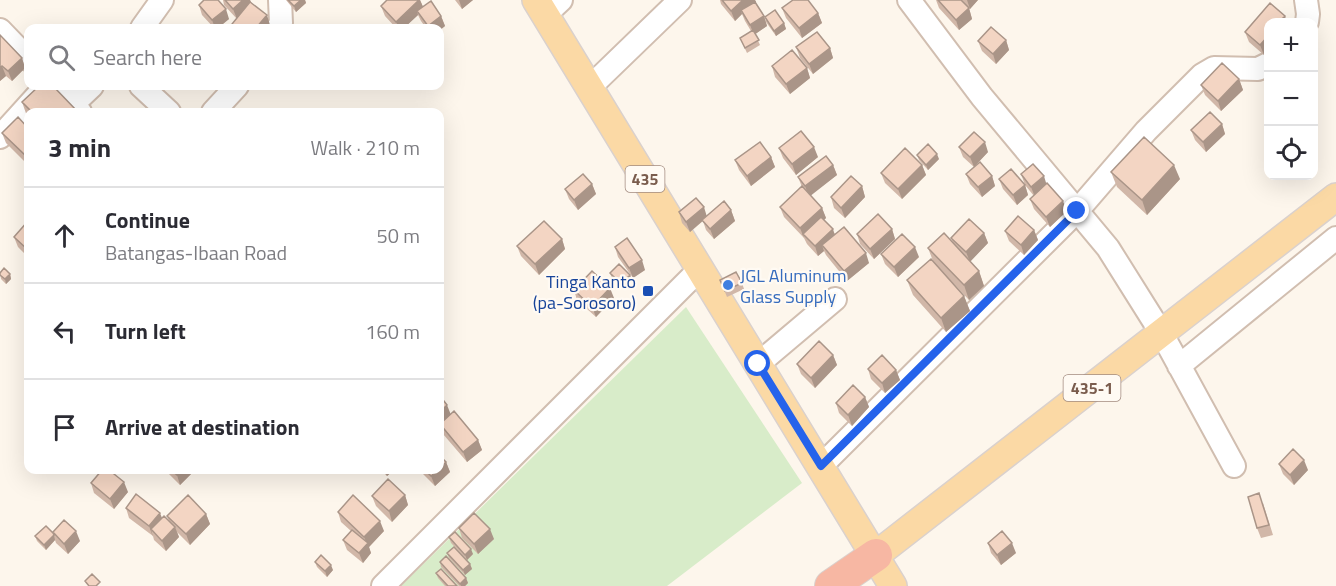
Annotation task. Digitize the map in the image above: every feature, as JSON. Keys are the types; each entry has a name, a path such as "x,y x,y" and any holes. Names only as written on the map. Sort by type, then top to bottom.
{"highway":[{"path":"831,586 876,555"},
{"path":"841,586 876,555"}],"main road":[{"name":"435","path":"547,5 589,88 893,586"},
{"name":"435-1","path":"876,555 1336,197"}],"street":[{"path":"145,24 162,0"},
{"path":"280,0 280,24"},
{"path":"589,88 680,0"},
{"path":"909,0 982,97 1108,248 1162,334 1234,466"},
{"path":"1306,0 1308,18"},
{"path":"0,30 24,55"},
{"path":"821,466 1077,211 1146,131 1202,75 1214,68 1258,69 1264,66"},
{"path":"26,108 42,90"},
{"path":"58,90 77,108 89,90"},
{"path":"145,90 165,108"},
{"path":"217,108 233,90"},
{"path":"0,137 24,110"},
{"path":"1179,366 1336,238"},
{"path":"383,586 700,269"},
{"path":"758,364 835,299"}],"green space":[{"path":"686,307 802,483 667,586 401,586"}],"building":[{"path":"204,0 218,0 226,9 212,20 199,5"},
{"path":"225,0 243,0 233,9"},
{"path":"288,0 301,0 294,6"},
{"path":"387,0 419,0 396,22 381,6"},
{"path":"722,0 743,0 731,11"},
{"path":"793,0 808,0 818,13 799,28 782,8"},
{"path":"938,0 961,0 969,8 956,20"},
{"path":"431,1 441,16 431,24 427,24 417,11"},
{"path":"250,2 267,15 259,24 232,24"},
{"path":"755,2 764,16 750,25 741,10"},
{"path":"1270,3 1285,16 1283,18 1264,18 1264,41 1260,45 1245,32"},
{"path":"775,10 784,23 774,31 765,17"},
{"path":"991,27 1006,40 993,54 978,41"},
{"path":"753,30 759,40 745,48 740,38"},
{"path":"817,32 830,48 809,64 796,47"},
{"path":"0,35 22,58 8,71 2,66 0,68"},
{"path":"792,50 807,68 786,84 772,66"},
{"path":"1222,63 1239,79 1218,101 1201,85"},
{"path":"35,90 57,90 74,108 28,108 22,102"},
{"path":"1210,112 1222,124 1203,142 1191,130"},
{"path":"18,117 24,124 24,154 2,133"},
{"path":"801,131 814,147 792,164 779,148"},
{"path":"974,132 985,142 970,157 959,147"},
{"path":"1144,137 1174,165 1142,200 1111,172"},
{"path":"760,142 771,157 747,176 735,160"},
{"path":"928,144 937,154 926,165 917,155"},
{"path":"905,148 922,165 898,189 881,173"},
{"path":"826,156 833,165 805,186 798,177"},
{"path":"980,162 992,176 978,187 966,174"},
{"path":"1033,164 1044,176 1031,187 1021,174"},
{"path":"1011,169 1025,185 1013,195 999,179"},
{"path":"583,174 592,184 574,200 565,189"},
{"path":"851,176 862,186 841,208 831,197"},
{"path":"1047,183 1063,201 1046,217 1030,199"},
{"path":"802,186 822,208 800,228 780,207"},
{"path":"696,198 704,207 686,222 679,212"},
{"path":"724,201 731,210 710,229 702,220"},
{"path":"878,214 892,229 870,249 857,234"},
{"path":"1018,216 1034,230 1021,245 1005,231"},
{"path":"821,217 833,229 815,246 803,234"},
{"path":"969,219 984,233 966,252 951,238"},
{"path":"544,221 562,239 535,264 517,246"},
{"path":"24,226 24,246 14,237"},
{"path":"844,227 866,253 844,271 822,245"},
{"path":"944,233 979,271 964,285 928,248"},
{"path":"902,234 915,247 894,267 881,254"},
{"path":"627,238 642,260 629,268 615,247"},
{"path":"931,259 964,296 941,318 907,280"},
{"path":"619,264 630,275 621,284 610,273"},
{"path":"4,268 10,274 5,279 0,275"},
{"path":"592,271 610,288 592,307 574,290"},
{"path":"736,272 742,283 725,291 720,280"},
{"path":"819,341 833,355 811,378 797,364"},
{"path":"882,355 896,370 882,383 868,369"},
{"path":"853,385 865,397 848,415 836,403"},
{"path":"454,411 478,440 463,452 444,429 444,420"},
{"path":"1293,449 1304,460 1290,475 1279,464"},
{"path":"99,474 114,474 124,482 110,499 91,483"},
{"path":"388,479 405,495 389,511 372,496"},
{"path":"1259,493 1269,525 1257,528 1248,497"},
{"path":"136,494 160,513 149,526 126,508"},
{"path":"188,495 206,514 186,534 167,516"},
{"path":"353,495 380,521 364,537 338,512"},
{"path":"474,513 490,529 474,544 459,528"},
{"path":"164,516 175,527 162,541 151,529"},
{"path":"64,520 76,531 64,544 53,532"},
{"path":"46,526 54,535 44,545 35,536"},
{"path":"352,530 368,543 359,553 343,540"},
{"path":"1002,531 1012,543 997,555 988,543"},
{"path":"455,532 471,549 465,555 449,537"},
{"path":"454,547 470,564 463,570 447,553"},
{"path":"321,555 331,565 325,571 315,562"},
{"path":"446,556 466,578 460,584 440,562"},
{"path":"441,569 457,586 448,586 436,573"},
{"path":"92,574 100,582 96,586 89,586 85,581"}],"place":[{"name":"JGL Aluminum Glass Supply","path":"728,285"},
{"name":"Tinga Kanto (pa-Sorosoro)","path":"648,291"}],"route":[{"path":"758,364 821,466 1077,211"}]}
